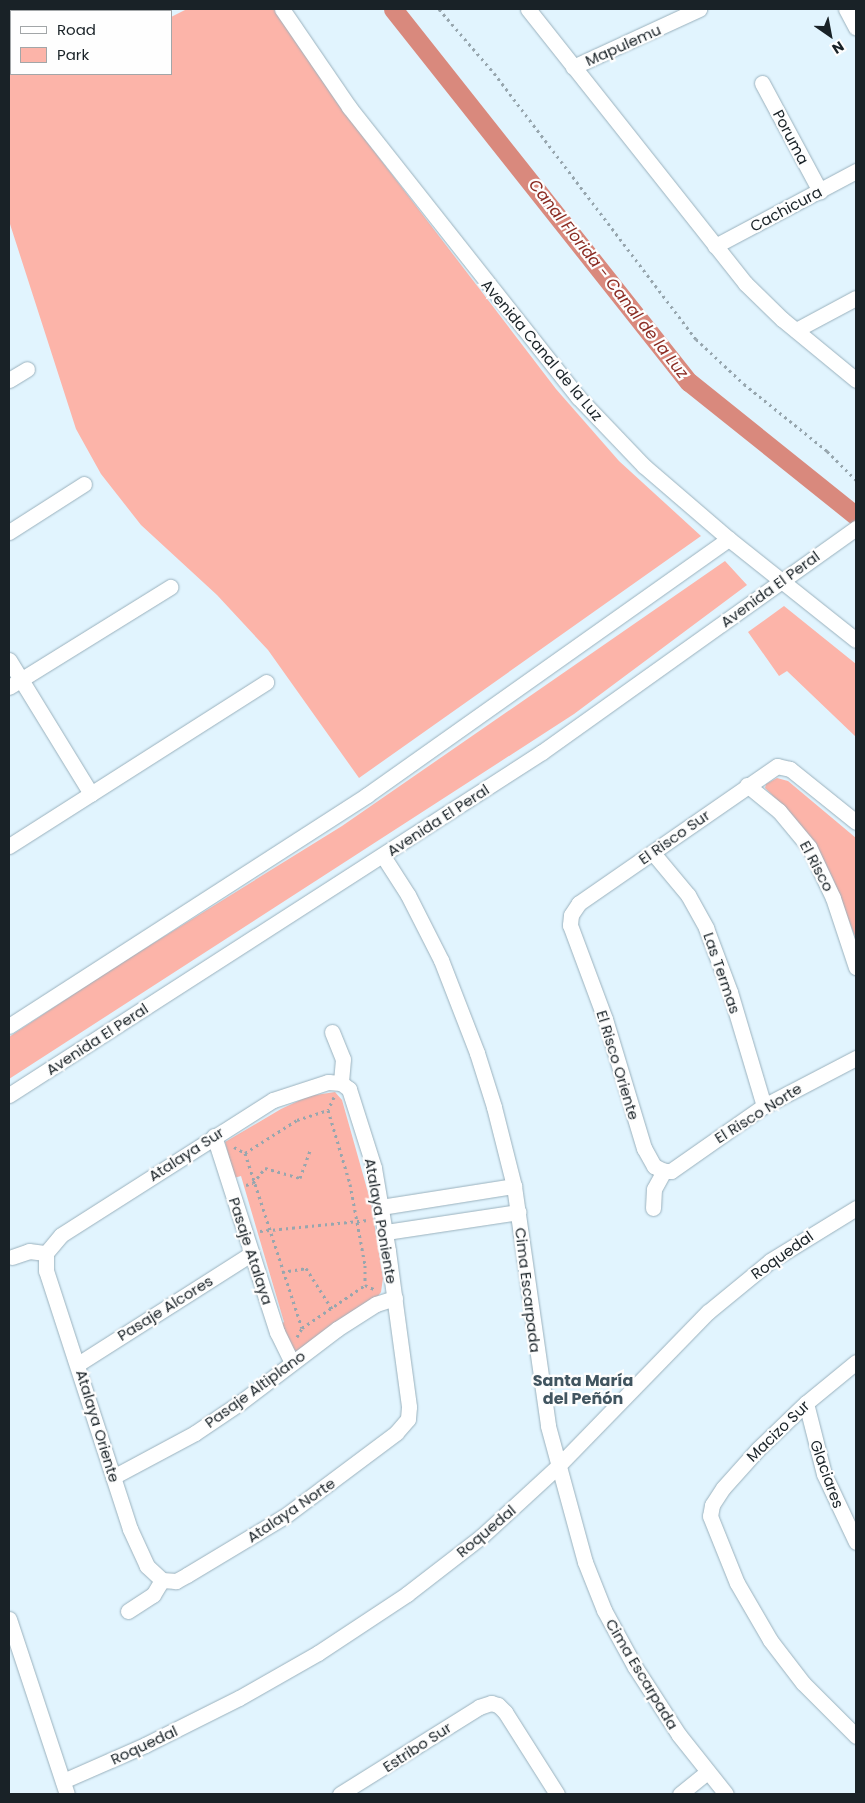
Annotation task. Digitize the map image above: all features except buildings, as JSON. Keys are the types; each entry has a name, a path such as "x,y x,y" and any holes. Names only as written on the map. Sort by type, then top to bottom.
{"street":[{"name":"Avenida Canal de la Luz","path":"282,9 349,107 578,397 644,466 728,539 783,579 856,640"},
{"path":"528,9 745,283 796,330 856,380"},
{"name":"Mapulemu","path":"573,67 699,9"},
{"path":"846,9 856,28"},
{"name":"Poruma","path":"762,83 820,191"},
{"name":"Cachicura","path":"715,246 856,171"},
{"path":"796,330 856,298"},
{"path":"9,380 27,369"},
{"path":"9,532 84,484"},
{"name":"Avenida El Peral","path":"9,1095 382,856 577,728 856,528"},
{"path":"9,1026 367,794 728,539"},
{"path":"15,683 170,587"},
{"path":"9,660 15,683 91,794"},
{"path":"9,846 266,682"},
{"name":"El Risco Sur","path":"570,915 579,903 653,853 770,768 782,765 795,772 854,817"},
{"name":"El Risco","path":"747,785 779,811 809,847 834,898 856,967"},
{"name":"Las Termas","path":"653,853 688,895 706,928 730,992 764,1106"},
{"name":"Cima Escarpada","path":"382,856 430,937 458,1002 494,1107 514,1186 538,1367 558,1466 582,1554 604,1610 655,1700 723,1793"},
{"name":"El Risco Oriente","path":"570,915 571,930 602,1011 642,1143 654,1166 664,1171"},
{"path":"332,1032 343,1059 341,1083"},
{"name":"El Risco Norte","path":"664,1171 672,1171 764,1106 856,1058"},
{"name":"Atalaya Sur","path":"46,1253 61,1234 214,1136 284,1094 320,1083 341,1083"},
{"name":"Atalaya Poniente","path":"341,1083 349,1089 353,1099 384,1220 409,1407 408,1419"},
{"name":"Pasaje Atalaya","path":"214,1136 281,1345 292,1363"},
{"path":"653,1208 654,1189 664,1171"},
{"path":"384,1220 514,1186"},
{"name":"Roquedal","path":"65,1788 193,1722 336,1642 412,1590 482,1536 558,1466 708,1312 770,1261 856,1208"},
{"path":"384,1220 518,1212"},
{"path":"12,1257 29,1251 46,1253"},
{"name":"Atalaya Oriente","path":"46,1253 46,1271 142,1558 150,1571 162,1580"},
{"name":"Pasaje Alcores","path":"78,1364 252,1253"},
{"name":"Pasaje Altiplano","path":"114,1477 195,1432 356,1316 395,1298"},
{"name":"Macizo Sur","path":"856,1362 806,1403 738,1470 710,1510 712,1527 728,1564 761,1626 803,1683 856,1736"},
{"name":"Glaciares","path":"806,1403 824,1474 856,1542"},
{"name":"Atalaya Norte","path":"162,1580 176,1581 285,1516 396,1433 408,1419"},
{"path":"128,1612 153,1595 162,1580"},
{"path":"9,1619 65,1788"},
{"name":"Estribo Sur","path":"340,1794 479,1707 495,1704 505,1712 557,1794"},
{"path":"680,1794 707,1772"}],"path":[{"path":"439,9 494,73 696,339 744,384 827,451 856,480"},
{"path":"341,1083 328,1110 350,1184 357,1220 365,1285"},
{"path":"245,1154 297,1120 328,1110"},
{"path":"214,1136 245,1154 282,1272 302,1328"},
{"path":"232,1190 253,1183 265,1168 300,1178 311,1148"},
{"path":"246,1233 357,1220 384,1220"},
{"path":"282,1272 306,1268 332,1309"}],"green space":[{"path":"187,9 274,9 338,104 556,389 619,461 701,536 359,778 268,650 217,595 141,525 101,474 76,429 9,221 9,53 10,75 172,75 172,16"},
{"path":"725,561 747,585 574,714 9,1079 9,1037 110,970 342,826"},
{"path":"784,606 856,664 856,737 787,671 779,676 748,632"},
{"path":"777,778 788,781 856,838 856,939 832,877 812,841 792,815 765,788 766,784"},
{"path":"335,1092 342,1100 371,1203 383,1278 381,1292 375,1300 297,1353 288,1347 280,1325 284,1322 241,1176 234,1178 225,1142 281,1109 309,1096"}],"waterway":[{"name":"Canal Florida - Canal de la Luz","path":"393,9 689,382 856,516"}],"district":[{"name":"Santa María del Peñón","path":"583,1390"}]}
